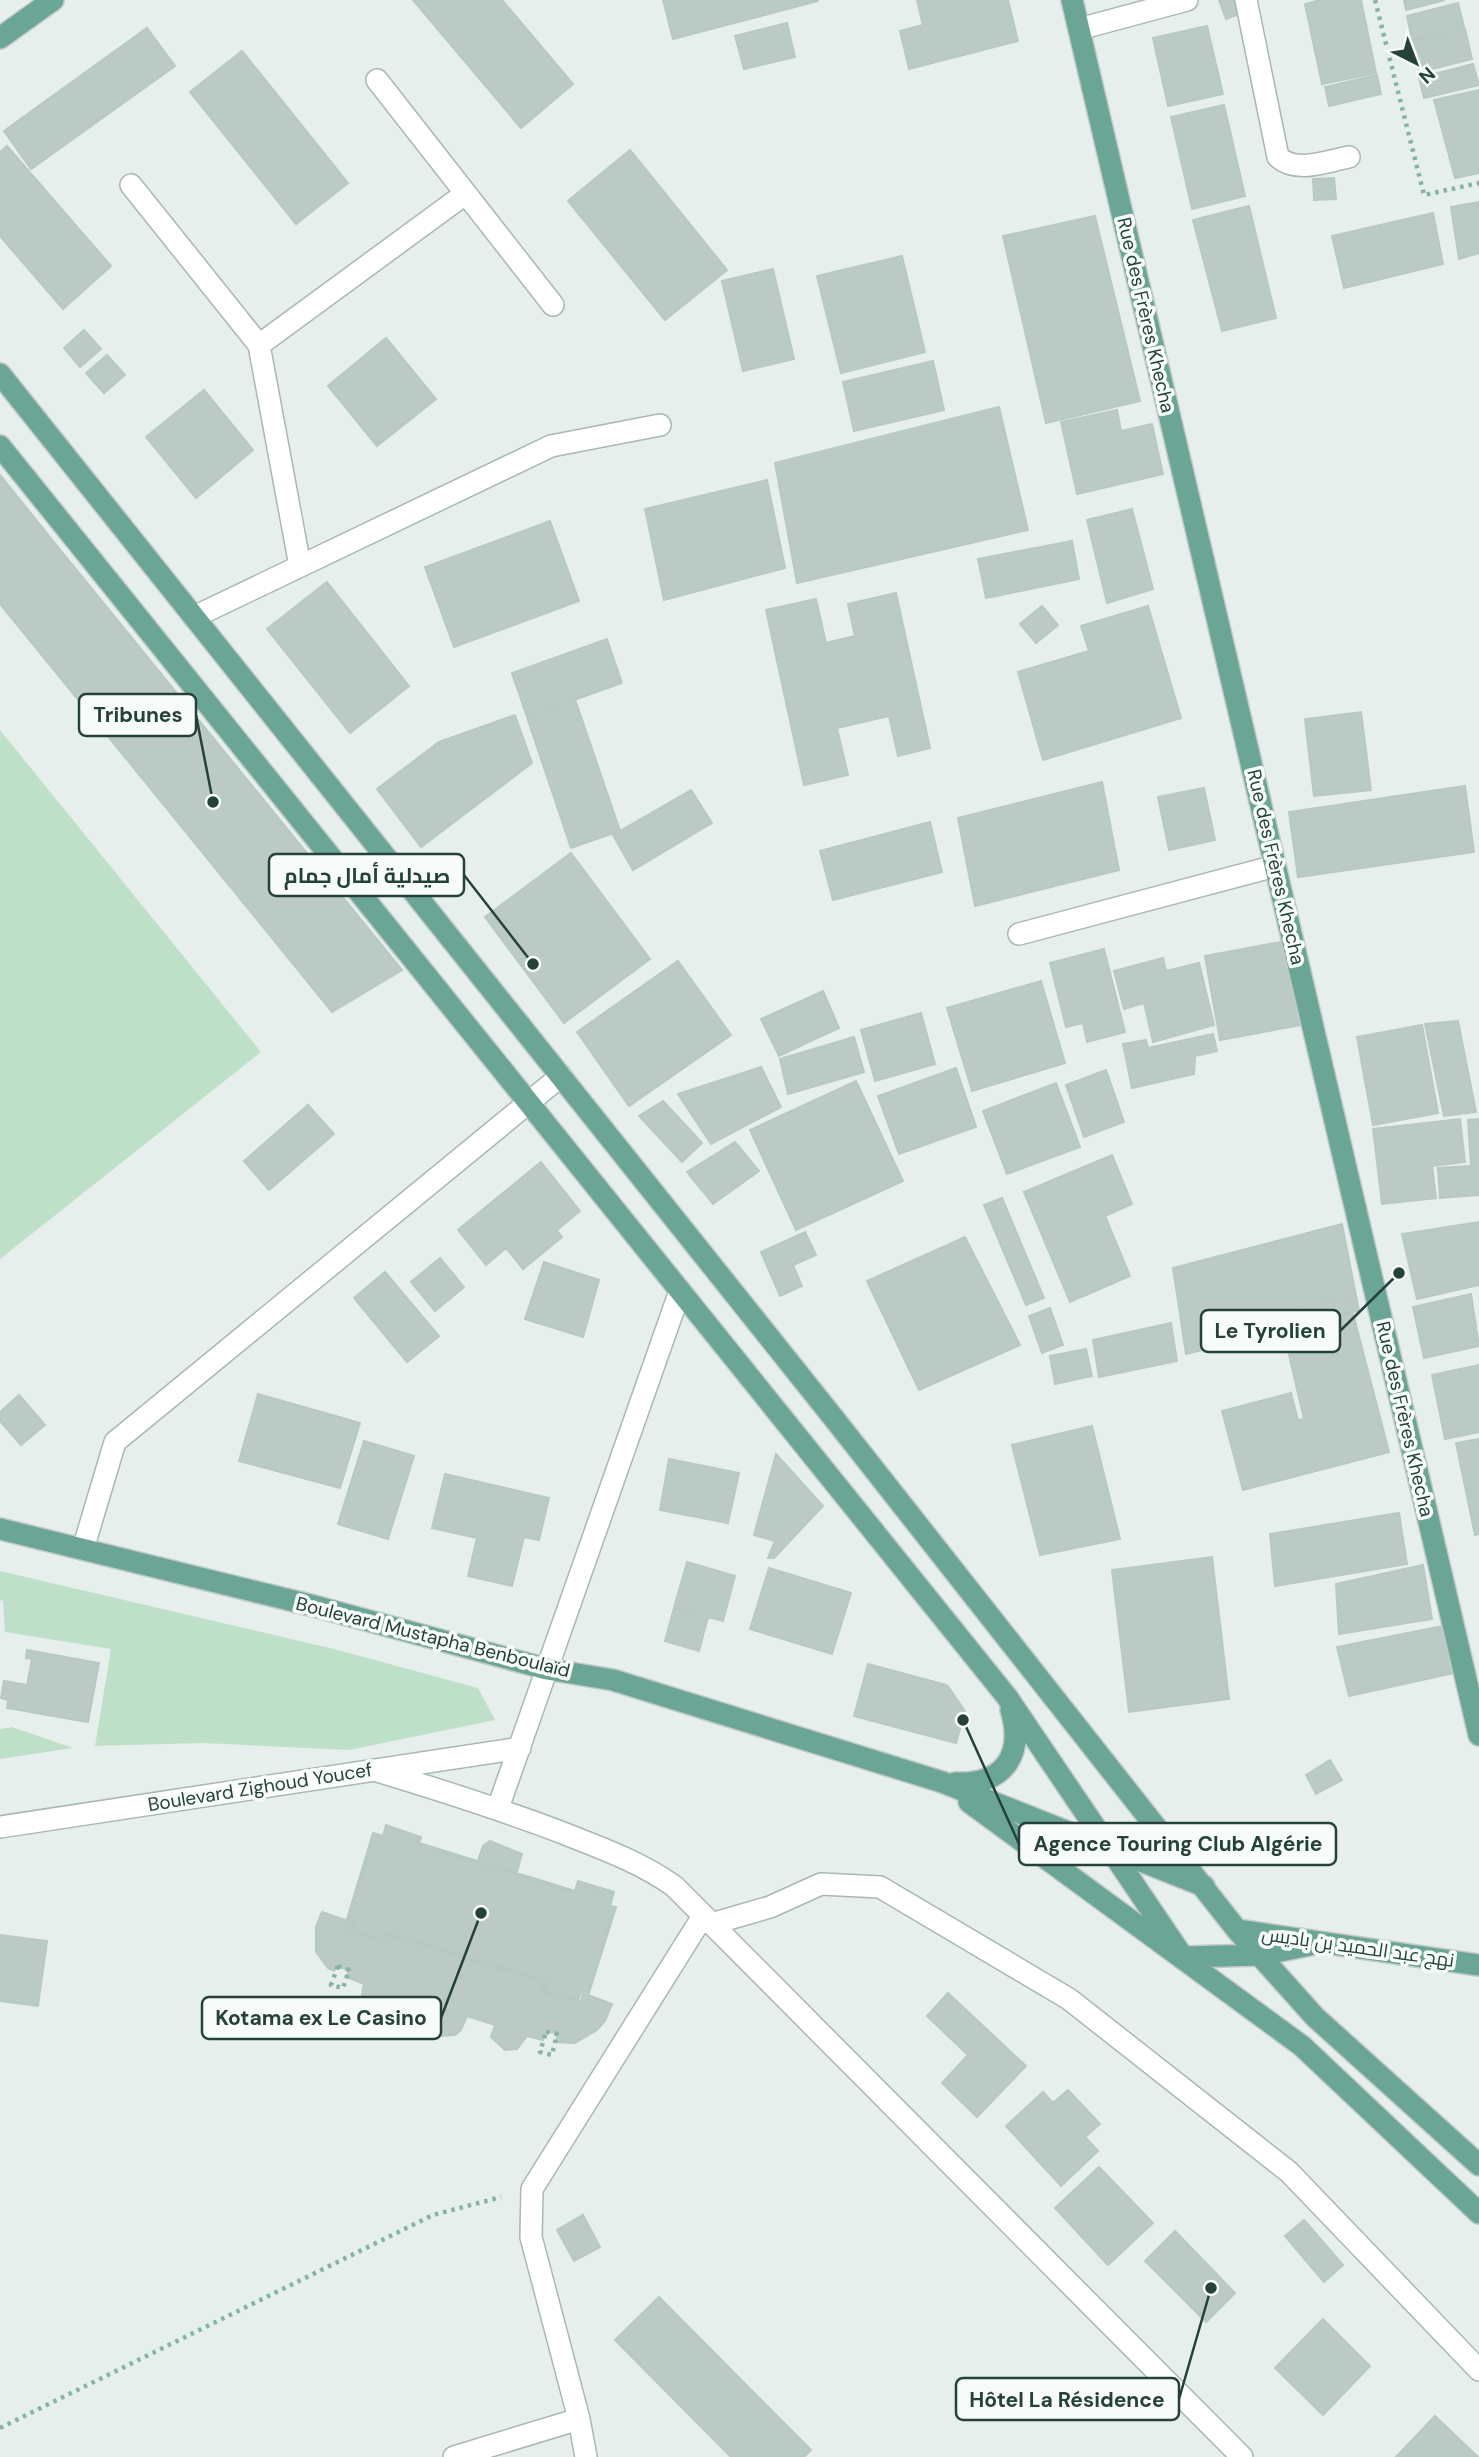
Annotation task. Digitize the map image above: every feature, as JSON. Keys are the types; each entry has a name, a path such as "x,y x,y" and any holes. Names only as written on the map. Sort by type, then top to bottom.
{"main road":[{"path":"0,38 53,0"},
{"name":"Rue des Frères Khecha","path":"1072,0 1479,1735"},
{"path":"0,373 1237,1930 1315,2017 1479,2165"},
{"path":"0,446 1007,1697 1183,1957"},
{"name":"Boulevard Mustapha Benboulaïd","path":"0,1528 314,1606 547,1669 613,1680 942,1782"},
{"path":"942,1782 984,1782 1006,1765 1016,1737 1007,1697"},
{"path":"942,1782 1204,1887"},
{"path":"942,1782 1302,2046 1479,2213"},
{"name":"نهج عبد الحميد بن باديس","path":"1237,1930 1479,1965"},
{"path":"1183,1957 1260,1955 1326,1942"}],"street":[{"path":"1079,29 1187,0"},
{"path":"1246,0 1278,157 1286,164 1301,166 1349,158"},
{"path":"376,80 553,305"},
{"path":"131,185 259,345 299,566"},
{"path":"259,345 465,194"},
{"path":"194,617 551,446 660,425"},
{"path":"1019,934 1275,866"},
{"path":"83,1549 115,1442 561,1076"},
{"path":"498,1808 680,1291"},
{"name":"Boulevard Zighoud Youcef","path":"0,1827 520,1748"},
{"path":"374,1770 498,1808 643,1865 674,1886 1242,2457"},
{"path":"586,2457 579,2419 531,2237 532,2189 707,1920 769,1907 821,1884 880,1887 1069,2000 1289,2172 1479,2370"},
{"path":"454,2457 579,2419"}],"path":[{"path":"1375,0 1424,195 1479,183"},
{"path":"338,1966 349,1970 343,1989 331,1985 338,1966"},
{"path":"546,2032 557,2034 552,2054 540,2052 546,2032"},
{"path":"0,2428 432,2215 532,2189"}],"green space":[{"path":"0,730 261,1052 0,1259"},
{"path":"0,1571 338,1650 478,1688 495,1720 349,1750 203,1743 95,1746 111,1649 5,1632 3,1600 0,1601"},
{"path":"12,1727 73,1748 0,1759 0,1729"}],"building":[{"path":"413,0 502,0 573,84 521,128"},
{"path":"663,0 818,0 818,1 673,39"},
{"path":"917,0 1008,0 1018,41 909,69 900,31 923,25"},
{"path":"1219,0 1240,0 1245,12 1226,19"},
{"path":"1321,0 1361,0 1376,73 1322,84 1305,4"},
{"path":"1404,0 1445,0 1406,10"},
{"path":"1458,3 1464,27 1412,40 1407,16"},
{"path":"787,23 795,57 744,69 735,36"},
{"path":"1207,26 1223,94 1168,106 1153,38"},
{"path":"147,28 175,66 31,169 4,131"},
{"path":"1465,29 1472,59 1420,72 1412,42"},
{"path":"242,51 348,183 296,224 190,92"},
{"path":"1473,64 1479,85 1424,98 1419,78"},
{"path":"1377,75 1381,94 1329,106 1325,87"},
{"path":"1479,90 1479,173 1455,178 1434,100"},
{"path":"1224,105 1245,196 1192,209 1171,117"},
{"path":"7,146 111,266 63,309 0,236 0,152"},
{"path":"630,150 727,270 665,320 568,201"},
{"path":"1334,178 1336,199 1314,200 1313,179"},
{"path":"1479,202 1479,253 1459,259 1451,207"},
{"path":"1249,206 1276,318 1222,331 1193,220"},
{"path":"1433,213 1443,264 1344,288 1332,236"},
{"path":"1095,216 1140,401 1046,423 1003,236"},
{"path":"902,256 925,352 841,373 817,276"},
{"path":"773,269 794,359 743,371 722,281"},
{"path":"84,330 101,349 80,367 64,348"},
{"path":"386,338 436,399 377,446 328,386"},
{"path":"107,355 125,375 104,393 86,373"},
{"path":"933,361 944,410 854,431 843,382"},
{"path":"204,390 253,450 196,498 146,437"},
{"path":"999,407 1028,530 797,583 775,463"},
{"path":"1117,410 1121,431 1152,424 1163,474 1077,494 1061,422"},
{"path":"0,475 402,970 332,1012 0,604"},
{"path":"767,480 785,568 664,600 645,509"},
{"path":"1132,509 1153,589 1107,603 1087,520"},
{"path":"550,521 579,601 454,647 425,567"},
{"path":"1072,541 1079,579 986,598 978,559"},
{"path":"327,582 409,686 350,733 267,629"},
{"path":"896,593 930,748 898,756 889,716 837,728 848,775 804,785 766,610 816,599 826,643 855,636 848,604"},
{"path":"1042,606 1058,625 1036,643 1020,624"},
{"path":"1148,606 1181,718 1043,760 1018,672 1089,651 1081,626"},
{"path":"607,639 622,683 527,717 512,673"},
{"path":"575,699 620,831 571,848 527,717"},
{"path":"1361,712 1371,790 1314,796 1305,719"},
{"path":"515,715 532,763 421,847 377,789 439,742"},
{"path":"1102,782 1119,870 975,906 958,818"},
{"path":"1465,786 1474,852 1298,877 1289,812"},
{"path":"1204,788 1215,840 1169,850 1158,797"},
{"path":"691,790 712,823 633,870 613,835"},
{"path":"930,822 942,872 833,900 820,851"},
{"path":"571,853 650,959 564,1023 485,917"},
{"path":"1286,941 1301,1025 1220,1040 1205,956"},
{"path":"1104,949 1125,1032 1087,1042 1083,1023 1066,1027 1050,963"},
{"path":"1163,958 1166,971 1199,963 1214,1025 1153,1042 1144,1003 1124,1009 1114,971"},
{"path":"678,961 731,1035 629,1106 577,1032"},
{"path":"1041,981 1065,1063 972,1091 947,1008"},
{"path":"823,991 839,1028 779,1056 761,1019"},
{"path":"921,1013 935,1064 875,1081 861,1030"},
{"path":"1458,1021 1476,1112 1444,1116 1425,1024"},
{"path":"1422,1025 1438,1113 1373,1125 1357,1037"},
{"path":"1213,1034 1217,1051 1195,1056 1194,1074 1132,1088 1123,1044 1146,1040 1148,1048"},
{"path":"854,1037 864,1072 788,1094 780,1059"},
{"path":"761,1067 781,1107 711,1144 678,1094"},
{"path":"956,1068 976,1127 899,1154 878,1096"},
{"path":"1106,1070 1124,1122 1084,1137 1066,1085"},
{"path":"856,1081 903,1181 796,1230 750,1130"},
{"path":"1056,1083 1080,1147 1007,1174 983,1111"},
{"path":"663,1101 702,1143 682,1162 639,1116"},
{"path":"308,1105 334,1134 269,1190 244,1161"},
{"path":"1460,1119 1465,1162 1432,1166 1436,1198 1382,1204 1373,1129"},
{"path":"1479,1119 1479,1195 1440,1198 1438,1168 1471,1166 1468,1120"},
{"path":"735,1142 759,1171 713,1204 687,1172"},
{"path":"1112,1155 1132,1204 1105,1216 1130,1276 1070,1302 1024,1192"},
{"path":"541,1162 580,1211 557,1230 562,1237 523,1269 506,1248 486,1265 458,1230"},
{"path":"1002,1198 1044,1298 1026,1305 984,1205"},
{"path":"1479,1222 1479,1285 1417,1299 1402,1234"},
{"path":"1342,1224 1359,1311 1186,1354 1173,1268"},
{"path":"805,1232 816,1255 793,1265 802,1286 780,1296 761,1252"},
{"path":"965,1237 1020,1345 919,1390 867,1281"},
{"path":"440,1258 464,1287 435,1311 411,1282"},
{"path":"544,1262 599,1280 583,1337 525,1319"},
{"path":"385,1272 439,1336 407,1362 354,1298"},
{"path":"1348,1294 1389,1452 1243,1490 1222,1411 1291,1393 1298,1420 1304,1419 1279,1312"},
{"path":"1471,1294 1479,1346 1424,1358 1413,1307"},
{"path":"1050,1308 1063,1345 1042,1353 1029,1316"},
{"path":"1171,1323 1177,1361 1099,1377 1093,1340"},
{"path":"1086,1349 1092,1376 1055,1384 1050,1356"},
{"path":"1479,1365 1479,1432 1445,1439 1432,1375"},
{"path":"258,1394 360,1423 340,1488 239,1461"},
{"path":"19,1395 45,1425 21,1445 0,1421 0,1412"},
{"path":"1092,1426 1120,1539 1040,1555 1012,1445"},
{"path":"1479,1439 1479,1534 1475,1535 1456,1443"},
{"path":"364,1441 414,1456 388,1539 338,1524"},
{"path":"776,1454 823,1506 774,1558 768,1558 775,1541 754,1535"},
{"path":"669,1459 739,1473 728,1523 660,1510"},
{"path":"445,1474 549,1498 539,1540 524,1537 512,1586 468,1576 477,1538 432,1528"},
{"path":"1399,1513 1407,1564 1275,1586 1270,1534"},
{"path":"1212,1557 1229,1699 1129,1712 1112,1570"},
{"path":"687,1562 735,1576 723,1621 674,1608"},
{"path":"1423,1565 1432,1619 1339,1634 1336,1584"},
{"path":"769,1568 851,1593 832,1654 750,1629"},
{"path":"674,1608 708,1617 699,1651 665,1641"},
{"path":"1443,1626 1454,1673 1349,1696 1337,1647"},
{"path":"27,1650 99,1663 88,1722 7,1708 8,1700 1,1698 4,1681 27,1685 32,1659 26,1658"},
{"path":"868,1664 947,1685 965,1711 956,1743 854,1716"},
{"path":"1330,1760 1342,1780 1316,1794 1306,1775"},
{"path":"386,1825 421,1837 419,1843 575,1891 578,1881 614,1892 610,1906 616,1907 589,1993 582,1990 578,2000 581,1989 589,1992 614,1909 608,1907 612,1894 580,1884 577,1894 416,1844 419,1838 388,1827 384,1837 374,1834 348,1918 356,1920 352,1931 385,1941 387,1932 546,1981 544,1989 545,1982 388,1934 385,1942 351,1931 354,1921 347,1919 373,1833 383,1836"},
{"path":"387,1827 417,1836 415,1844 577,1894 580,1884 612,1894 608,1907 614,1909 588,1991 581,1989 578,2000 545,1990 548,1980 387,1932 384,1940 353,1931 356,1920 349,1918 374,1835 384,1839"},
{"path":"490,1841 522,1854 516,1875 477,1863 483,1846"},
{"path":"322,1912 354,1923 349,1932 386,1943 389,1936 544,1983 542,1992 581,2001 583,1993 612,2004 605,2021 597,2030 575,2043 556,2042 558,2033 545,2032 543,2040 527,2036 517,2049 505,2050 491,2037 495,2025 467,2016 461,2030 455,2035 440,2036 427,2018 432,2004 401,1995 396,2007 390,2012 376,2014 368,2011 361,2001 364,1984 347,1977 349,1970 337,1966 334,1971 328,1968 316,1952 316,1927"},
{"path":"0,1935 47,1941 38,2006 0,2001"},
{"path":"948,1993 1026,2066 977,2117 942,2083 968,2055 927,2016"},
{"path":"1068,2090 1100,2124 1085,2137 1098,2151 1061,2186 1006,2126 1043,2092 1053,2103"},
{"path":"1099,2167 1153,2223 1108,2265 1055,2208"},
{"path":"583,2215 600,2247 574,2261 557,2230"},
{"path":"1304,2220 1343,2265 1324,2282 1285,2236"},
{"path":"1175,2231 1235,2293 1206,2322 1145,2261"},
{"path":"659,2297 811,2450 804,2457 731,2457 615,2340"},
{"path":"1323,2319 1370,2366 1323,2415 1275,2368"},
{"path":"1435,2416 1478,2457 1396,2457"}],"place":[{"name":"Tribunes","path":"213,802"},
{"name":"صيدلية أمال جمام","path":"533,964"},
{"name":"Le Tyrolien","path":"1399,1273"},
{"name":"Agence Touring Club Algérie","path":"963,1720"},
{"name":"Kotama ex Le Casino","path":"481,1913"},
{"name":"Hôtel La Résidence","path":"1211,2288"}]}
